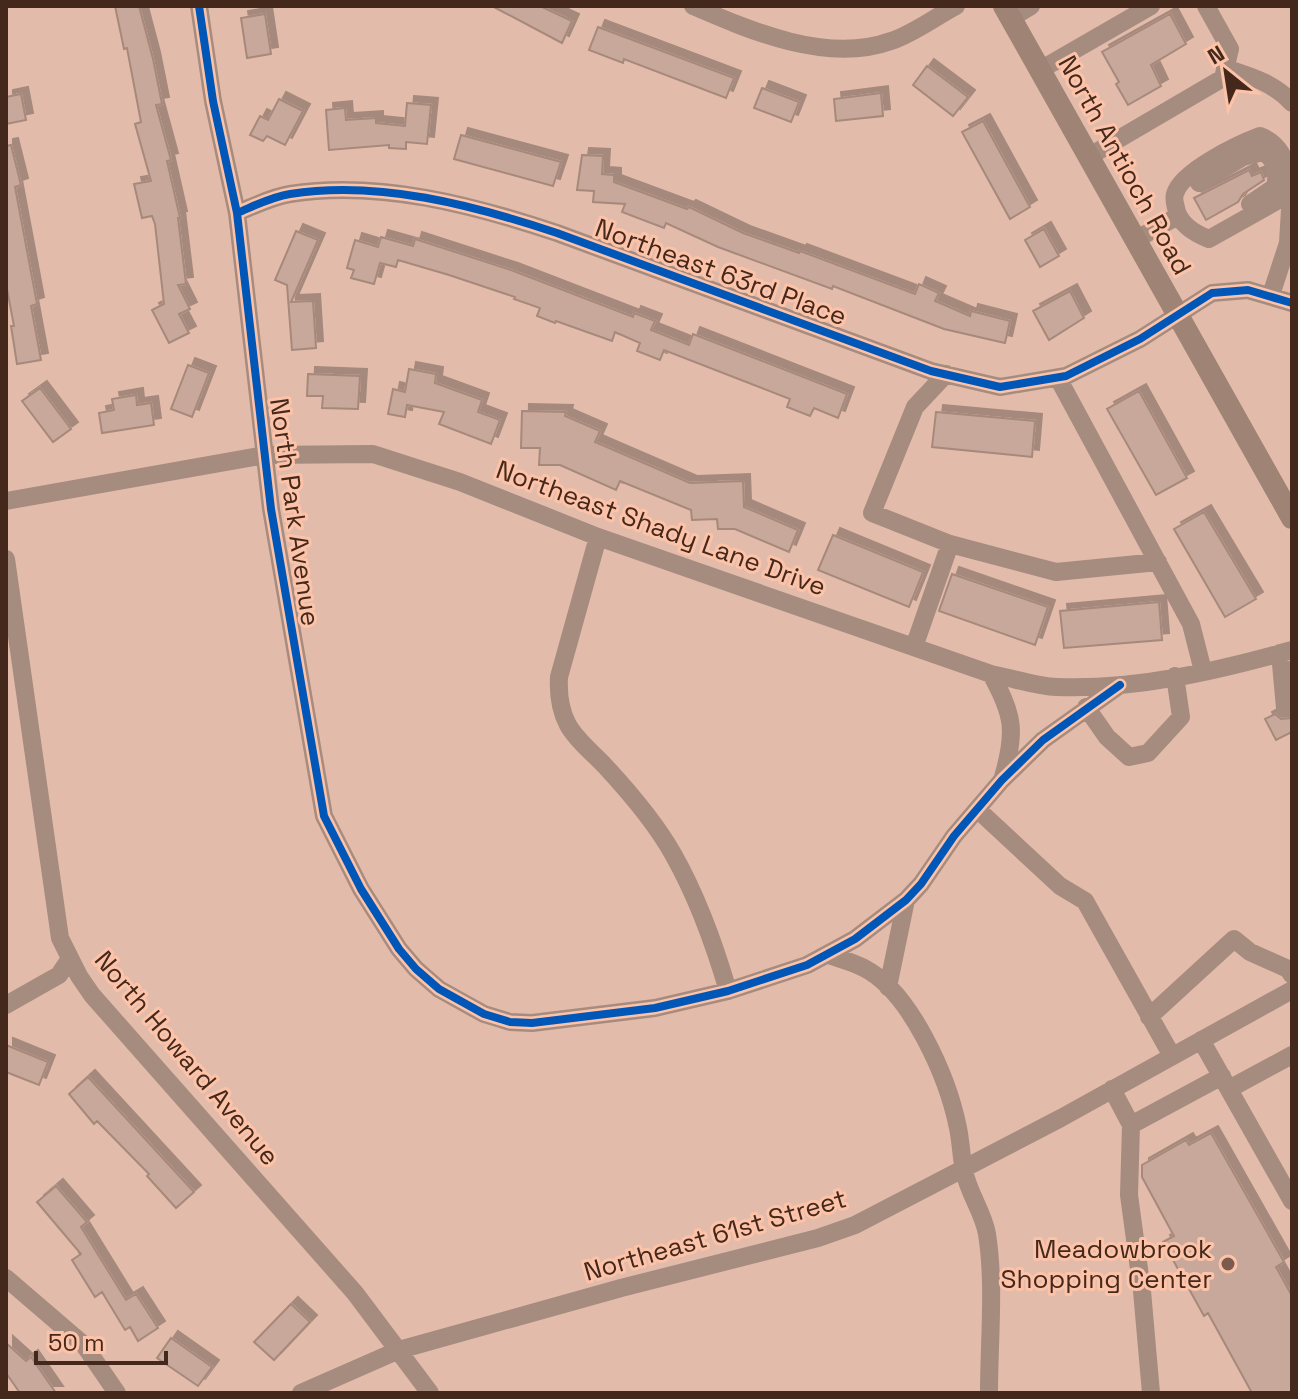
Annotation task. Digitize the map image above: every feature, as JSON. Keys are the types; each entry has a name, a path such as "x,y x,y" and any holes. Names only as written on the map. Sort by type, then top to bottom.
{"main road":[{"name":"North Antioch Road","path":"1008,12 1292,518"}],"street":[{"name":"North Park Avenue","path":"199,6 213,101 237,213 271,509 324,816 361,889 399,949 439,989 484,1014 510,1022 532,1023 640,1011 728,991 772,978 829,955 906,900 1002,780 1043,740 1120,685"},
{"path":"693,6 765,36 802,44 839,47 891,42 956,6"},
{"path":"1008,12 1031,6"},
{"path":"1040,70 1151,6"},
{"path":"1088,157 1223,78 1230,49 1206,6"},
{"path":"1225,68 1257,78 1283,93 1292,103"},
{"path":"1271,295 1288,243 1291,193 1290,172 1284,157 1269,140 1260,136 1241,143 1183,179 1176,207 1195,234 1209,239 1291,193"},
{"path":"1135,240 1243,157 1263,152 1276,165 1278,176 1275,187 1195,234"},
{"name":"Northeast 63rd Place","path":"237,213 289,195 327,191 412,196 454,203 557,233 946,374 1000,387 1058,378 1140,339 1212,293 1248,290 1292,303"},
{"path":"946,374 915,407 872,513 950,544 1056,572 1158,562"},
{"path":"1058,378 1191,624 1203,671"},
{"name":"Northeast Shady Lane Drive","path":"6,501 265,455 373,454 460,482 598,537 991,674 1055,687 1120,685 1234,666 1286,651"},
{"path":"598,537 559,677 562,713 573,734 624,786 673,853 696,897 715,944 728,991"},
{"path":"914,647 950,544"},
{"name":"North Howard Avenue","path":"6,559 60,938 69,960 92,995 307,1237 430,1393"},
{"path":"1286,651 1286,695"},
{"path":"991,674 1006,701 1011,723 1012,746 1002,780"},
{"path":"1086,707 1107,737 1129,757 1148,753 1181,717 1175,676"},
{"path":"977,809 1060,886 1085,901 1172,1056"},
{"path":"888,987 906,900"},
{"path":"1149,1017 1234,939 1250,952 1288,969 1292,975"},
{"path":"829,955 865,968 888,987 908,1010 945,1085 958,1126 967,1183 979,1206 990,1255 989,1393"},
{"path":"6,1005 59,975 69,960"},
{"name":"Northeast 61st Street","path":"301,1393 399,1350 621,1288 818,1238 855,1225 1292,990"},
{"path":"1201,1040 1292,1201"},
{"path":"1131,1125 1292,1055"},
{"path":"1112,1089 1131,1125 1129,1195 1151,1393"},
{"path":"6,1278 84,1345 117,1393"}],"building":[{"path":"115,6 139,6 162,104 156,105 171,160 167,161 180,218 186,284 178,285 190,309 179,314 189,333 169,343 152,310 164,304 155,224 152,216 142,218 134,184 151,181 135,124 141,122 127,48 124,49"},
{"path":"492,6 540,6 572,21 562,43"},
{"path":"265,14 271,54 247,58 241,18"},
{"path":"1170,14 1186,44 1151,65 1161,86 1128,105 1102,52"},
{"path":"598,27 734,78 726,98 624,59 623,63 589,50"},
{"path":"927,66 968,97 953,116 913,85"},
{"path":"762,88 799,102 791,122 754,108"},
{"path":"881,93 883,116 836,121 834,99"},
{"path":"21,94 26,120 6,124 6,97"},
{"path":"279,99 303,111 285,145 267,136 263,141 250,135 260,116 268,120"},
{"path":"407,103 431,105 427,144 406,142 406,149 389,148 389,145 329,150 326,110 345,108 346,120 376,118 376,123 405,126"},
{"path":"983,121 1030,207 1010,219 962,132"},
{"path":"461,135 561,162 553,186 454,159"},
{"path":"11,145 21,185 15,187 37,304 31,306 41,360 17,364 6,284 6,146"},
{"path":"582,155 603,156 602,174 614,175 614,182 687,209 689,207 743,233 915,294 919,284 939,293 935,301 970,316 971,311 1010,321 1005,343 944,329 833,286 832,289 718,247 666,223 664,228 622,212 625,204 593,202 594,191 577,190"},
{"path":"1249,170 1252,176 1261,172 1264,180 1243,194 1238,202 1206,220 1194,198"},
{"path":"1044,229 1059,256 1040,267 1025,240"},
{"path":"296,231 318,240 291,302 313,301 316,348 292,350 287,285 275,280"},
{"path":"381,237 413,246 415,239 511,270 633,317 634,313 655,321 651,330 689,345 693,334 847,394 838,418 814,408 810,416 787,407 790,399 664,350 660,360 637,351 640,343 615,332 612,341 555,323 537,316 540,308 449,275 398,260 396,267 380,263 374,284 351,278 354,270 347,268 355,240 378,247"},
{"path":"1070,291 1084,318 1049,340 1033,311"},
{"path":"188,365 209,373 192,417 171,409"},
{"path":"409,369 436,374 435,383 482,400 478,412 500,420 491,444 439,424 444,412 407,405 405,417 388,414 393,389 405,392"},
{"path":"308,374 360,376 358,409 322,408 323,396 307,396"},
{"path":"40,388 71,429 53,442 22,401"},
{"path":"1139,391 1187,478 1156,495 1107,409"},
{"path":"136,395 137,405 151,403 154,425 102,433 99,413 114,410 112,399"},
{"path":"522,411 566,412 565,416 600,431 595,442 690,483 743,481 744,507 798,530 789,552 735,529 718,529 717,519 692,520 691,510 620,481 616,490 560,465 539,465 540,448 521,448"},
{"path":"936,412 1035,421 1032,457 932,447"},
{"path":"1204,512 1256,599 1225,617 1174,529"},
{"path":"833,535 923,572 909,607 818,570"},
{"path":"952,574 1048,607 1035,645 939,611"},
{"path":"1159,602 1162,640 1064,648 1060,611"},
{"path":"1275,714 1281,719 1292,718 1292,732 1276,740 1265,719"},
{"path":"6,1045 48,1062 39,1085 6,1072"},
{"path":"88,1077 194,1192 176,1208 147,1176 149,1174 97,1121 94,1124 69,1094"},
{"name":"Meadowbrook Shopping Center","path":"1211,1133 1284,1262 1276,1267 1292,1296 1292,1393 1252,1393 1208,1313 1204,1316 1163,1242 1174,1236 1142,1177 1142,1165 1186,1140 1189,1145"},
{"path":"56,1186 87,1222 81,1227 126,1300 136,1294 158,1328 138,1341 130,1327 125,1330 102,1292 95,1297 72,1260 81,1254 37,1202"},
{"path":"291,1304 310,1322 274,1360 254,1342"},
{"path":"171,1338 212,1367 198,1386 157,1358"},
{"path":"6,1343 26,1361 31,1357 56,1393 20,1393 6,1373"}],"cycle path":[{"path":"199,6 213,101 237,213 271,509 324,816 361,889 399,949 439,989 484,1014 510,1022 532,1023 655,1008 728,991 807,965 855,939 906,900 954,836 1002,780 1043,740 1120,685"},
{"path":"237,213 283,195 324,191 391,193 459,205 557,233 931,371 1000,387 1066,376 1140,339 1212,293 1248,290 1292,303"}],"place":[{"name":"Meadowbrook Shopping Center","path":"1228,1264"}]}
